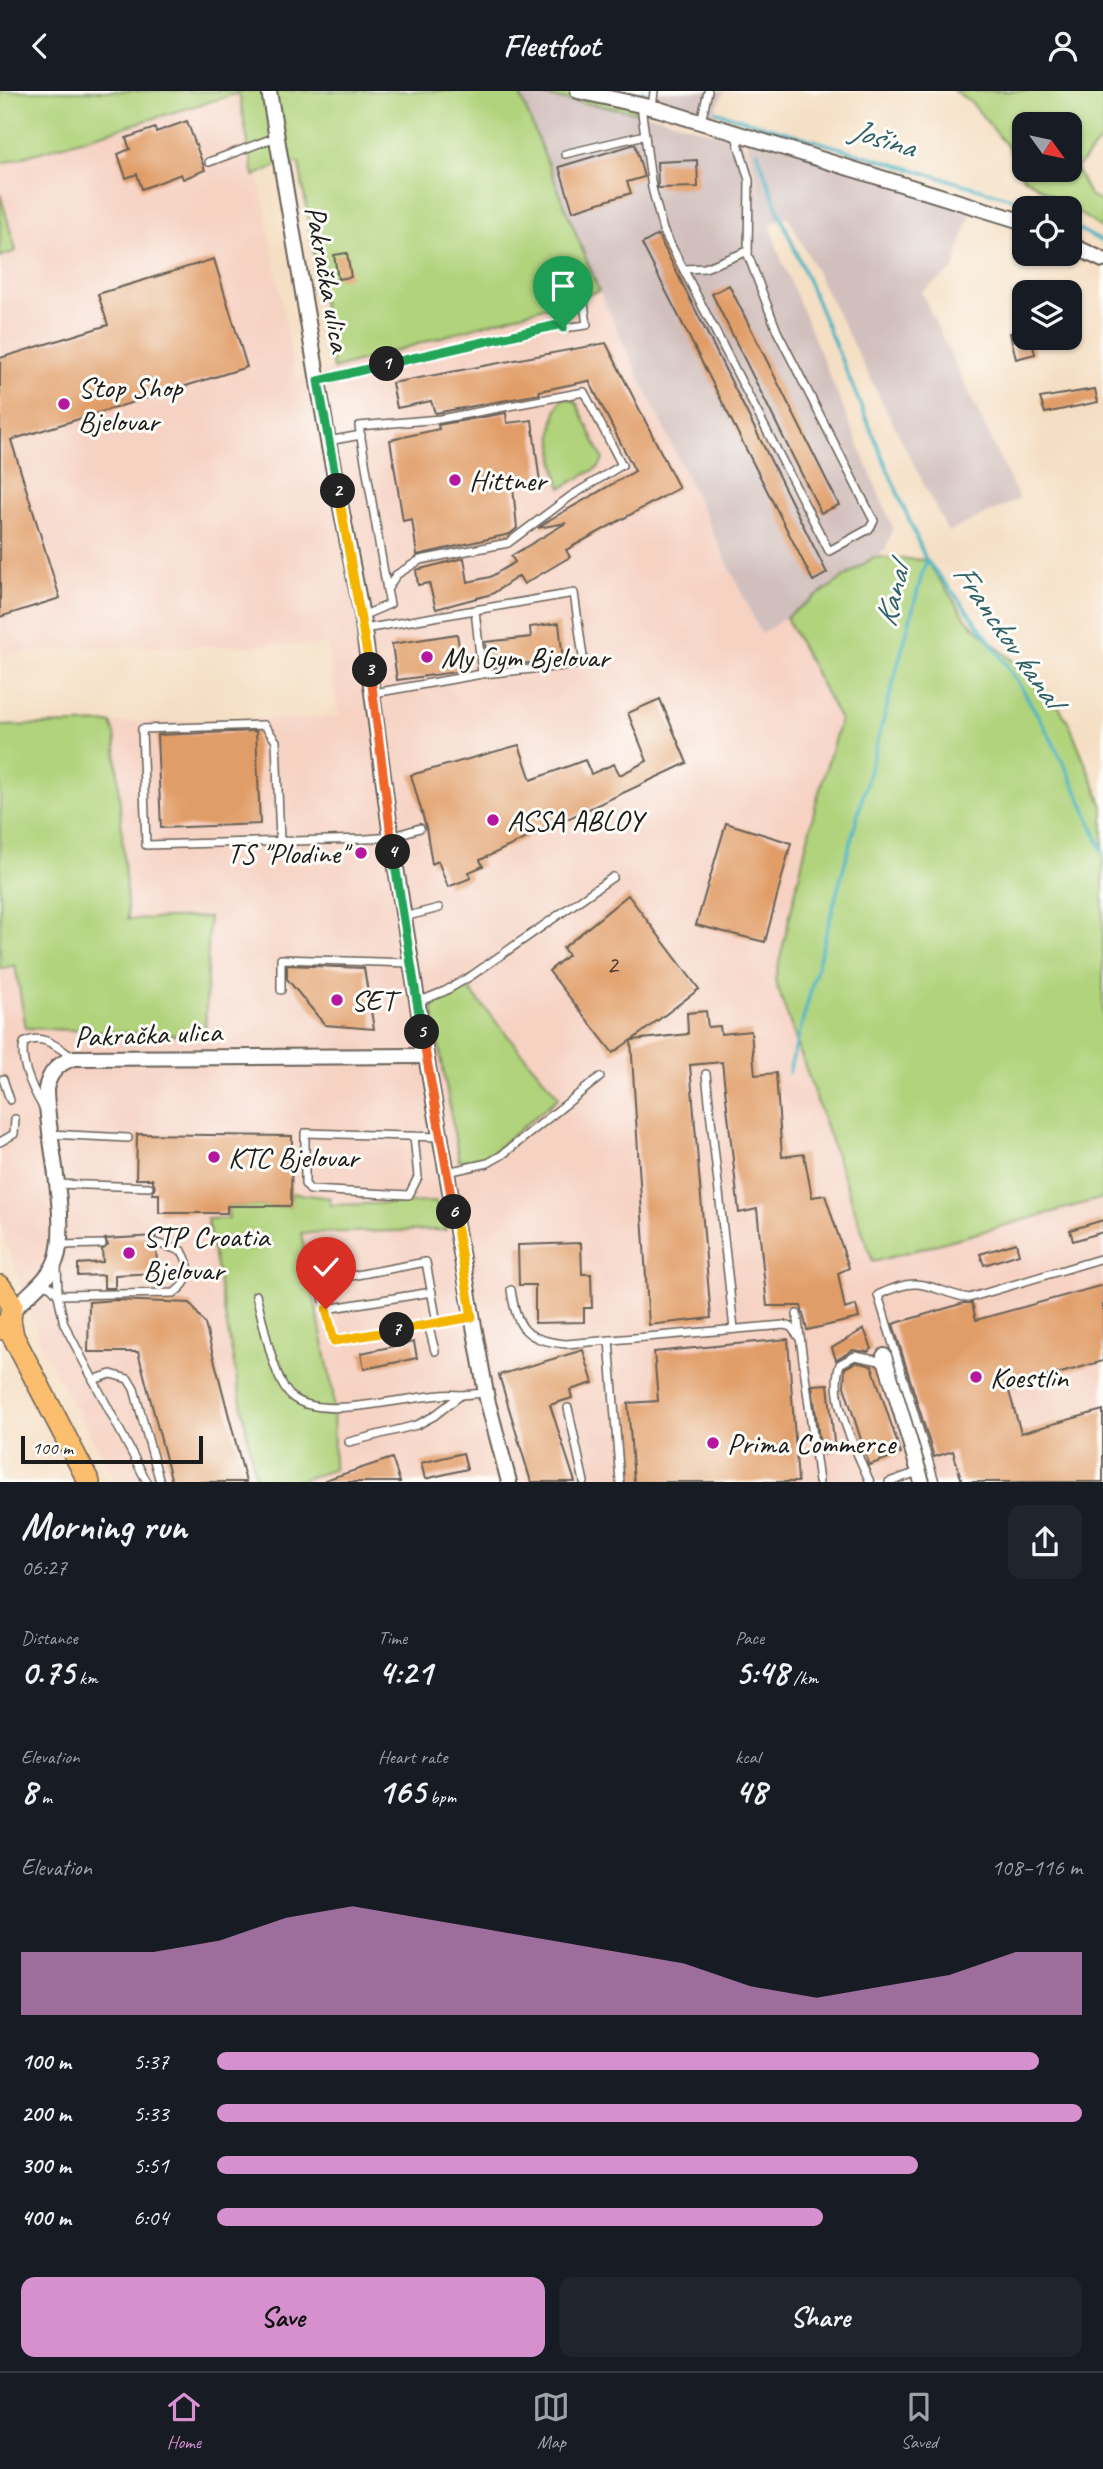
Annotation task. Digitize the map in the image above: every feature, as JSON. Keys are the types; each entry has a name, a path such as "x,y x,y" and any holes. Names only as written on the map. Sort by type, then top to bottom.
{"main road":[{"path":"2,1287 12,1304 7,1321 13,1336 89,1482"},
{"path":"0,1339 27,1362"}],"street":[{"name":"Pakračka ulica","path":"269,91 328,441 363,622 391,837 426,1056 485,1393 509,1482"},
{"path":"578,91 647,107 1012,218"},
{"path":"1082,250 1103,260"},
{"name":"Pakračka ulica","path":"58,1252 56,1184 46,1112 46,1085 62,1062 74,1058 426,1056"},
{"path":"7,1321 40,1283 58,1252"},
{"path":"2,1287 23,1288 40,1283"},
{"path":"884,1359 920,1477"}],"lane":[{"path":"654,91 647,107 645,135 652,188 663,230 829,551 869,529 874,521 777,331 748,251 749,180 735,133"},
{"path":"701,123 708,91"},
{"path":"565,154 645,135"},
{"path":"209,162 277,137"},
{"path":"684,269 705,268 748,251"},
{"path":"584,303 587,325 563,328 562,324 560,307 584,303"},
{"path":"318,381 562,324"},
{"path":"363,622 390,604 387,590 360,435 359,426 440,419 584,392 622,465 571,496 508,543 420,560 396,575 387,590"},
{"path":"328,441 360,435"},
{"path":"363,622 475,610 574,593 584,664 482,674 374,693"},
{"path":"475,610 482,674"},
{"path":"279,840 276,741 264,725 142,729 146,845 391,837 420,828"},
{"path":"417,1002 445,992 471,976 613,877"},
{"path":"403,917 439,908"},
{"path":"281,990 281,959 411,963"},
{"path":"46,1112 35,1093 25,1063 24,1043 32,1038 43,1039 74,1058"},
{"path":"706,1074 734,1329"},
{"path":"447,1172 488,1163 502,1155 600,1077"},
{"path":"3,1079 10,1100"},
{"path":"0,1142 14,1134 15,1119"},
{"path":"49,1133 128,1138"},
{"path":"414,1136 418,1177 409,1195 310,1190 305,1184 305,1133 441,1136"},
{"path":"56,1184 149,1187"},
{"path":"40,1283 51,1287 58,1295 174,1293 183,1287 189,1275 188,1261 182,1251 156,1243"},
{"path":"102,1244 58,1252 58,1295 64,1324 147,1482"},
{"path":"936,1482 878,1295 902,1286 930,1284 955,1296 969,1298 1103,1258"},
{"path":"435,1351 433,1324 432,1292 426,1262 319,1282 334,1341 433,1324 472,1317"},
{"path":"511,1290 516,1321 531,1335 548,1342 566,1344 784,1325 790,1327 800,1339"},
{"path":"326,1309 432,1292"},
{"path":"256,1295 281,1379 291,1396 304,1403 368,1406 441,1393 485,1393"},
{"path":"797,1314 819,1482"},
{"path":"609,1340 620,1482"},
{"path":"870,1482 844,1423 836,1373 839,1364 855,1356 884,1359"},
{"path":"93,1380 110,1374 128,1379 134,1389 160,1482"},
{"path":"349,1442 417,1425 461,1395"},
{"path":"568,1408 584,1482"},
{"path":"889,1482 920,1477"}],"shaded area":[{"path":"519,91 655,116 742,141 763,204 745,136 641,106 643,91 724,91 711,121 973,206 953,270 921,292 1019,499 948,532 788,216 770,224 779,254 893,528 885,550 761,634 599,291"},
{"path":"244,95 296,380 599,291 760,633 786,617 840,720 816,803 873,1261 1103,1198 1103,1482 117,1482 44,1353 0,1224 0,969 15,964 26,1028 205,1036 128,920 115,734 111,723 339,717 327,645 90,647 0,655 0,257 16,250 0,193 0,164"}],"green space":[{"path":"0,91 578,91 641,106 642,113 519,92 599,291 333,369 299,163 281,164 254,176 239,93 0,164"},
{"path":"954,91 1103,91 1103,138 1082,162 1082,112 1012,112 1012,155 971,102"},
{"path":"1082,181 1089,195 1103,203 1103,229 1082,215 1082,196 1053,196 1031,182"},
{"path":"0,193 16,251 0,257"},
{"path":"562,399 571,399 577,404 603,459 599,467 561,488 554,455 553,430 554,418"},
{"path":"874,557 926,560 968,621 1052,696 1069,723 1103,806 1103,1198 873,1262 775,980 816,803 840,720 786,617"},
{"path":"111,723 115,734 128,919 209,917 205,1036 26,1028 15,965 0,969 0,726"},
{"path":"468,988 559,1097 488,1156 459,1161 432,1004"},
{"path":"292,1193 330,1198 330,1205 436,1202 446,1230 301,1233 333,1391 334,1470 294,1482 256,1482 207,1219 229,1218 227,1206 290,1206"}],"building":[{"path":"187,121 205,170 183,179 181,174 142,189 137,174 126,178 118,154 130,149 126,138 155,128 156,132"},
{"path":"635,144 644,177 627,182 631,193 573,211 559,167"},
{"path":"697,160 698,187 658,188 657,162"},
{"path":"658,235 827,573 813,581 642,244"},
{"path":"347,253 351,277 338,279 334,255"},
{"name":"Stop Shop Bjelovar","path":"214,259 247,367 11,440 60,598 0,617 0,358 108,325 98,294"},
{"path":"729,285 839,505 821,513 712,294"},
{"path":"606,343 679,488 566,550 570,557 524,584 519,576 492,594 436,609 429,583 418,585 416,570 464,558 468,582 490,577 515,562 511,556 566,523 538,528 635,471 589,381 539,391 540,394 435,413 431,401 397,408 392,383"},
{"path":"1014,350 1034,350 1035,354 1016,359"},
{"path":"1095,389 1098,402 1045,413 1040,398"},
{"name":"Hittner","path":"506,413 507,423 532,420 540,483 513,487 517,528 510,534 417,555 412,519 403,521 390,440 439,429 438,425"},
{"path":"559,623 563,660 487,667 485,642 531,637 530,627"},
{"name":"My Gym Bjelovar","path":"457,634 463,671 397,680 392,644"},
{"name":"ASSA ABLOY","path":"660,699 687,763 480,860 483,866 469,872 471,878 448,887 438,861 432,864 426,827 411,775 519,745 531,780 585,760 591,774 614,764 620,775 647,761 628,713"},
{"path":"256,731 260,824 161,828 157,735"},
{"path":"726,823 791,843 765,942 696,925"},
{"path":"628,895 699,989 632,1040 688,1034 687,1013 706,1011 708,1027 720,1026 721,1034 751,1031 755,1075 776,1073 782,1157 804,1154 812,1197 825,1195 849,1268 838,1273 845,1309 856,1305 859,1318 807,1330 801,1306 767,1306 757,1209 739,1213 722,1062 690,1065 711,1318 649,1325 631,1040 613,1053 549,971 568,955 563,948"},
{"name":"SET","path":"287,965 364,968 374,1029 325,1025 287,979"},
{"name":"KTC Bjelovar","path":"137,1134 292,1136 291,1206 227,1206 227,1213 159,1213 159,1194 152,1194 155,1187 152,1179 136,1179"},
{"path":"1103,1220 1103,1232 1073,1241 1070,1230"},
{"name":"STP Croatia Bjelovar","path":"156,1236 150,1244 156,1250 158,1273 115,1275 115,1288 104,1288 104,1275 78,1276 78,1264 103,1262 102,1250 108,1245 105,1239"},
{"path":"581,1243 582,1274 591,1274 592,1308 584,1308 584,1322 535,1323 535,1285 519,1285 518,1245"},
{"path":"1016,1243 1019,1254 984,1265 980,1254"},
{"name":"Koestlin","path":"1103,1285 1103,1361 1008,1388 1021,1433 1103,1410 1103,1482 962,1482 953,1451 934,1457 893,1324 964,1303 972,1303 976,1320"},
{"path":"116,1300 190,1303 205,1324 246,1482 172,1482 138,1352 88,1352 89,1302"},
{"path":"864,1329 872,1349 868,1352 853,1350 836,1360 832,1348"},
{"name":"Prima Commerce","path":"788,1339 798,1482 634,1482 628,1403 658,1401 654,1352"},
{"path":"414,1342 417,1358 364,1369 361,1353"},
{"path":"583,1350 593,1383 570,1390 572,1398 550,1405 575,1482 531,1482 499,1375"},
{"path":"856,1362 872,1366 901,1454 869,1465 844,1386 845,1368"},
{"path":"828,1384 835,1452 821,1454 812,1385"},
{"path":"463,1453 467,1469 425,1479 421,1463"},
{"path":"392,1458 400,1482 325,1480"}],"waterway":[{"name":"Jošina","path":"717,112 1012,198"},
{"name":"Kanal","path":"757,151 776,205 926,560 789,1072"},
{"name":"Jošina","path":"1082,231 1103,242"},
{"name":"Franckov kanal","path":"926,560 981,629 1028,698 1068,771 1103,852"}],"place":[{"name":"Stop Shop Bjelovar","path":"64,404"},
{"name":"Hittner","path":"455,480"},
{"name":"My Gym Bjelovar","path":"427,657"},
{"name":"ASSA ABLOY","path":"493,820"},
{"name":"TS \"Plodine\"","path":"361,853"},
{"name":"SET","path":"337,1000"},
{"name":"KTC Bjelovar","path":"214,1157"},
{"name":"STP Croatia Bjelovar","path":"129,1253"},
{"name":"Koestlin","path":"976,1377"},
{"name":"Prima Commerce","path":"713,1443"}],"route":[{"path":"326,1309 334,1341 472,1317 403,917 362,616 318,381 562,324 563,328"}]}
